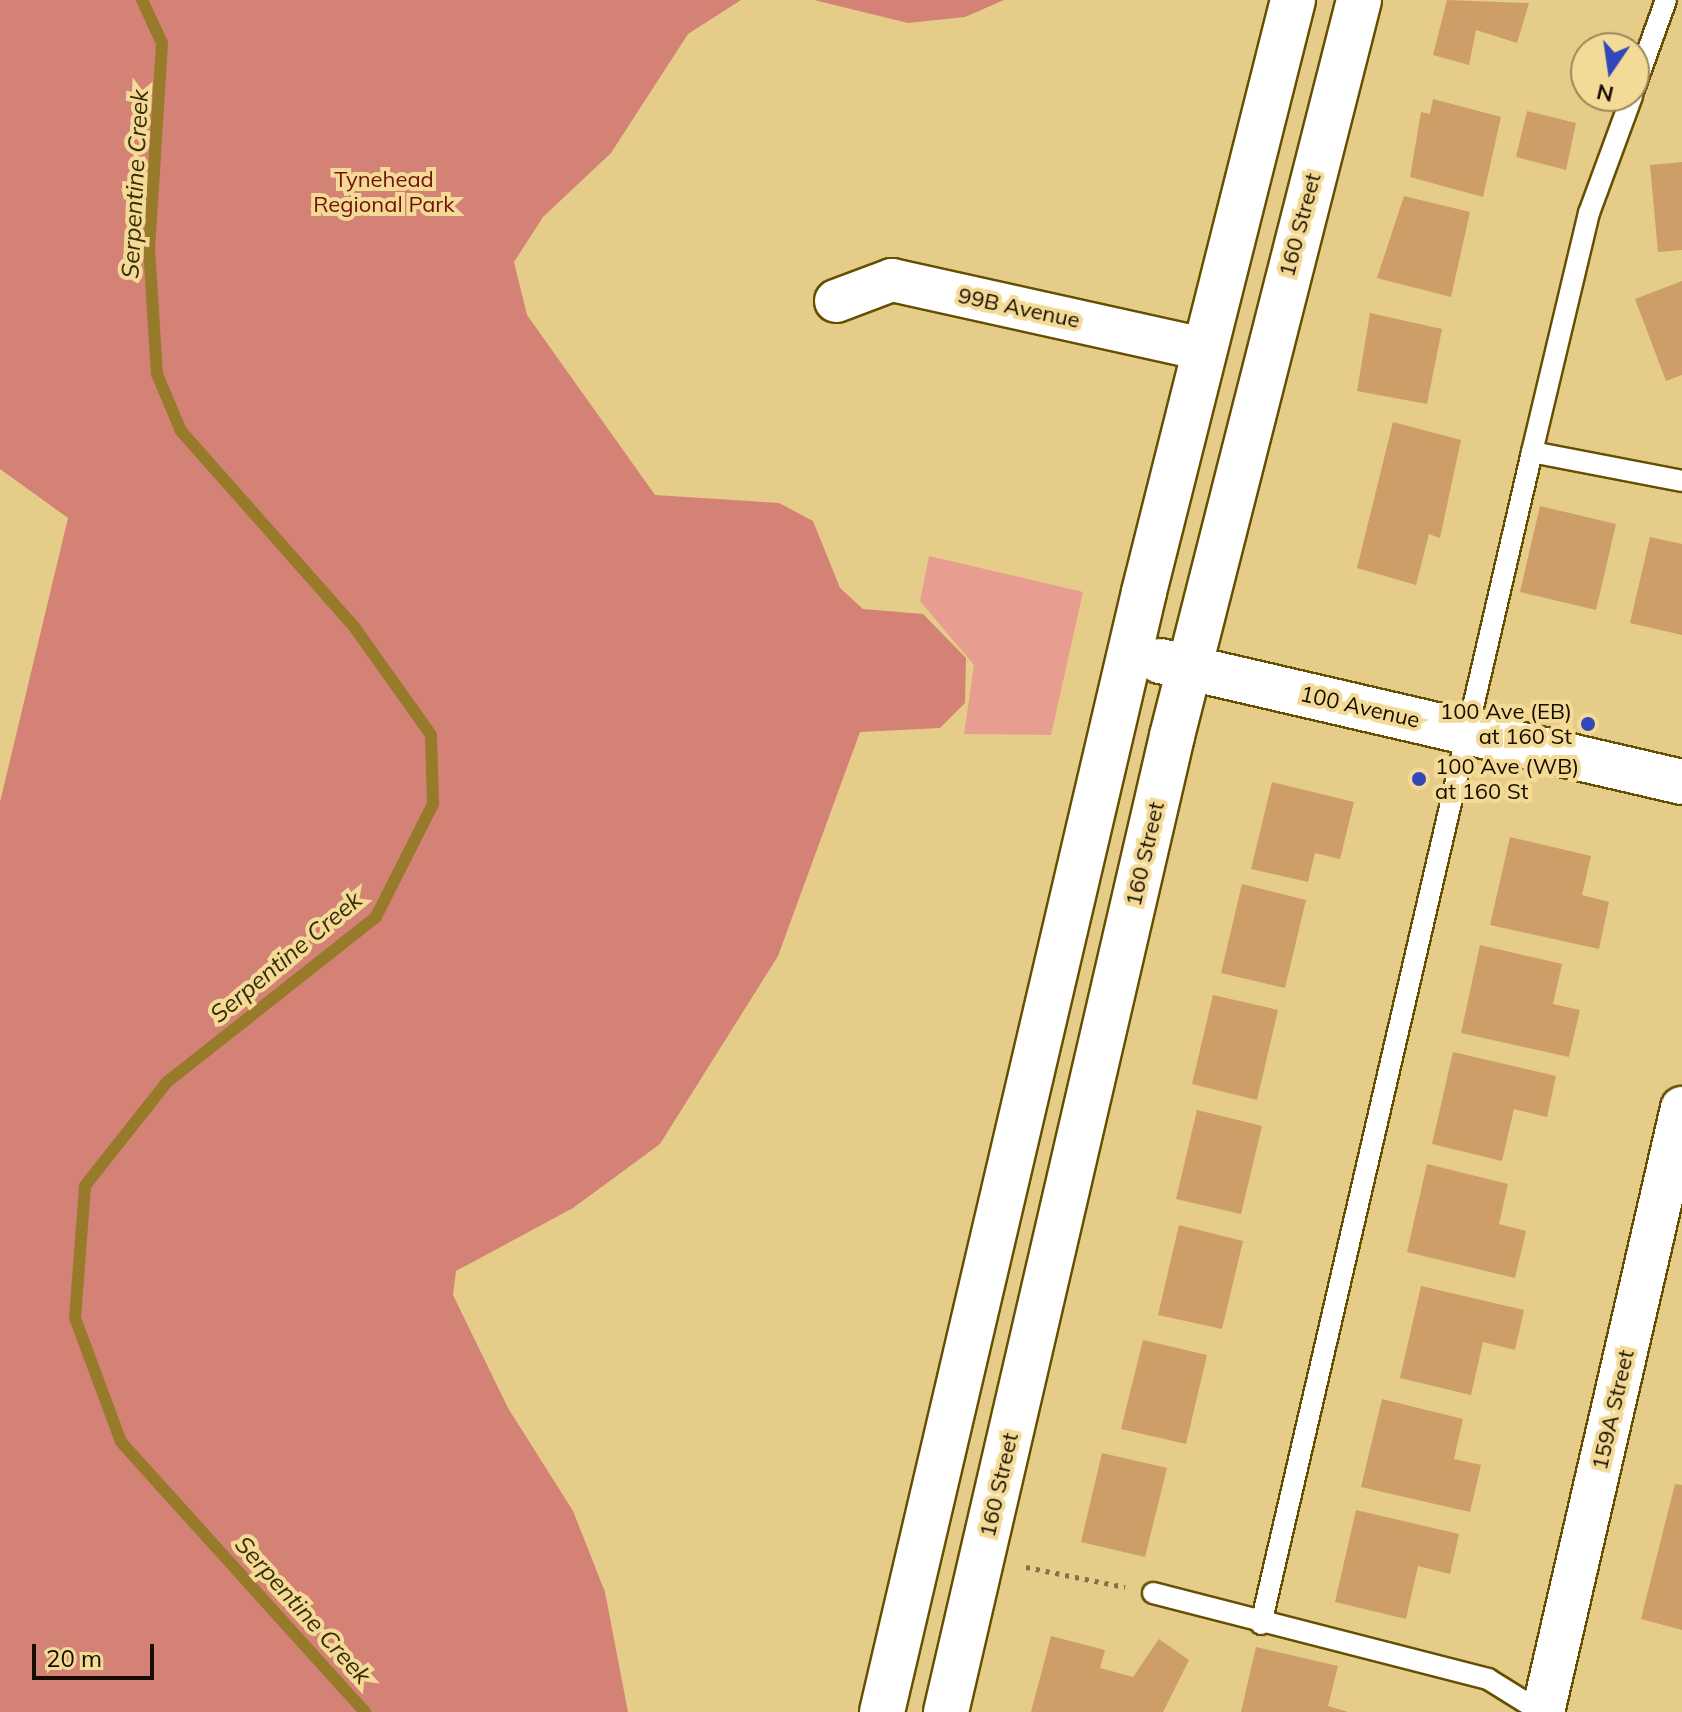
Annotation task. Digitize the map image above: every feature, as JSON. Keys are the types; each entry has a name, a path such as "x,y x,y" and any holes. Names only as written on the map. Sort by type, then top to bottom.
{"main road":[{"path":"882,1712 1204,349 1293,0"},
{"name":"160 Street","path":"946,1712 1189,668 1359,0"},
{"name":"100 Avenue","path":"1131,654 1682,782"}],"street":[{"name":"99B Avenue","path":"836,301 892,280 1204,349"},
{"name":"159A Street","path":"1542,1712 1675,1171 1682,1108"}],"lane":[{"path":"1650,44 1666,0"},
{"path":"1261,1624 1463,731 1589,213 1626,112"},
{"path":"1532,452 1682,481"},
{"path":"1153,1593 1261,1624 1488,1679 1542,1712"}],"path":[{"path":"1026,1567 1153,1593"}],"shaded area":[{"path":"929,556 1083,592 1051,735 964,734 974,665 920,601"}],"green space":[{"name":"Tynehead Regional Park","path":"0,0 741,0 688,34 611,153 543,217 514,262 527,315 655,495 779,503 813,521 840,588 863,609 923,614 966,658 965,703 940,728 860,732 778,956 660,1144 573,1208 456,1271 453,1295 508,1408 573,1511 605,1592 628,1712 0,1712 0,802 68,518 0,469"},
{"path":"814,0 1004,0 965,17 908,23"}],"building":[{"path":"1447,0 1529,3 1517,43 1476,30 1469,65 1433,55"},
{"path":"1433,99 1501,117 1483,197 1410,177 1421,112 1430,114"},
{"path":"1527,111 1576,123 1566,170 1516,157"},
{"path":"1682,162 1682,250 1658,252 1650,165"},
{"path":"1404,196 1470,212 1451,297 1377,278"},
{"path":"1682,281 1682,375 1666,381 1635,299"},
{"path":"1370,313 1442,329 1427,404 1357,391"},
{"path":"1393,422 1461,440 1440,538 1429,534 1416,585 1357,568"},
{"path":"1540,506 1616,524 1596,610 1520,592"},
{"path":"1650,537 1682,544 1682,635 1630,623"},
{"path":"1272,782 1354,802 1340,859 1315,853 1308,882 1251,869"},
{"path":"1510,837 1591,856 1582,895 1609,902 1599,949 1490,925"},
{"path":"1242,884 1306,900 1285,988 1221,973"},
{"path":"1480,945 1562,964 1553,1004 1580,1010 1569,1057 1461,1033"},
{"path":"1213,995 1278,1010 1257,1100 1192,1084"},
{"path":"1453,1052 1556,1076 1547,1117 1514,1109 1502,1161 1432,1144"},
{"path":"1197,1110 1262,1126 1241,1214 1176,1199"},
{"path":"1427,1164 1508,1184 1499,1224 1526,1231 1515,1278 1407,1252"},
{"path":"1179,1225 1243,1241 1222,1329 1158,1315"},
{"path":"1421,1286 1524,1310 1515,1350 1483,1342 1471,1395 1400,1378"},
{"path":"1143,1340 1207,1355 1186,1444 1121,1429"},
{"path":"1382,1399 1463,1419 1454,1459 1481,1465 1470,1512 1361,1487"},
{"path":"1102,1453 1167,1468 1145,1557 1081,1542"},
{"path":"1675,1484 1682,1485 1682,1630 1641,1619"},
{"path":"1356,1510 1459,1534 1450,1574 1418,1566 1406,1619 1335,1602"},
{"path":"1051,1636 1105,1650 1100,1668 1133,1677 1159,1639 1189,1660 1163,1712 1031,1712"},
{"path":"1256,1647 1338,1666 1328,1706 1348,1712 1241,1712"}],"waterway":[{"name":"Serpentine Creek","path":"142,0 162,43 149,247 157,374 181,431 355,628 431,735 433,804 376,917 167,1082 85,1186 75,1318 121,1442 365,1712"}],"place":[{"name":"100 Ave (EB) at 160 St","path":"1588,724"},
{"name":"100 Ave (WB) at 160 St","path":"1419,779"}]}
